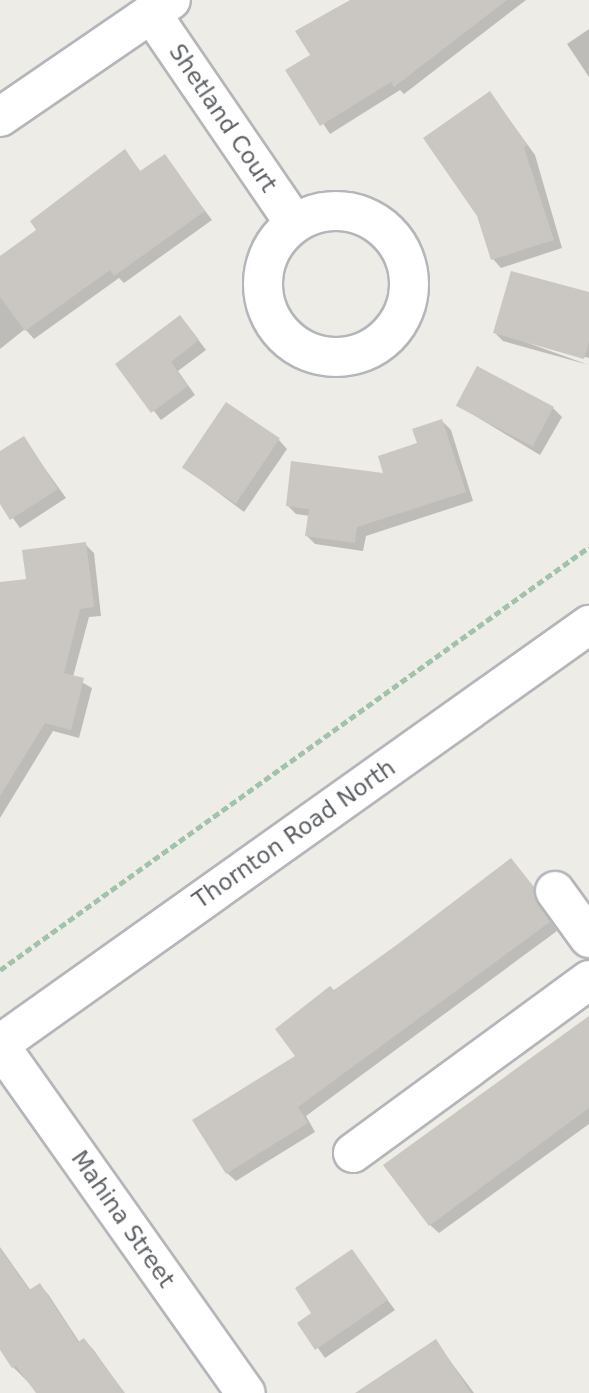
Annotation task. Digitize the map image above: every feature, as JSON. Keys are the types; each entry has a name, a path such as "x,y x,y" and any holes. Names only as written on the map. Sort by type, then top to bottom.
{"street":[{"path":"0,117 161,6"},
{"name":"Shetland Court","path":"161,6 294,223"},
{"name":"Thornton Road North","path":"0,1045 589,625"},
{"path":"555,891 589,938"},
{"path":"353,1153 589,980"},
{"name":"Mahina Street","path":"0,1045 246,1393"}],"path":[{"path":"0,970 589,547"}],"building":[{"path":"350,0 507,0 394,87 391,82 320,126 285,70 310,55 295,31"},
{"path":"490,91 527,145 524,148 554,240 491,260 477,216 423,138"},
{"path":"125,149 140,171 165,154 205,211 114,276 110,270 25,331 0,297 0,256 36,230 30,221"},
{"path":"511,271 589,292 589,342 584,359 493,333"},
{"path":"180,315 199,340 171,362 188,386 151,413 115,364"},
{"path":"477,366 554,407 533,447 456,406"},
{"path":"226,402 280,438 236,504 182,467"},
{"path":"442,419 466,492 357,527 355,543 305,536 309,509 286,506 291,461 383,473 378,456 417,443 412,429"},
{"path":"24,436 58,489 10,520 0,504 0,451"},
{"path":"86,542 94,607 80,609 64,673 84,678 71,730 45,723 0,796 0,582 26,579 22,550"},
{"path":"511,858 534,887 537,903 550,922 298,1107 308,1123 226,1174 192,1120 295,1056 275,1029 330,986 334,990 398,944"},
{"path":"589,1016 589,1108 429,1226 383,1165"},
{"path":"0,1248 29,1290 40,1283 78,1342 84,1338 125,1393 36,1393 16,1366 12,1368 0,1350"},
{"path":"352,1249 388,1300 315,1350 297,1323 311,1313 295,1288"},
{"path":"436,1339 471,1393 355,1393"}]}
